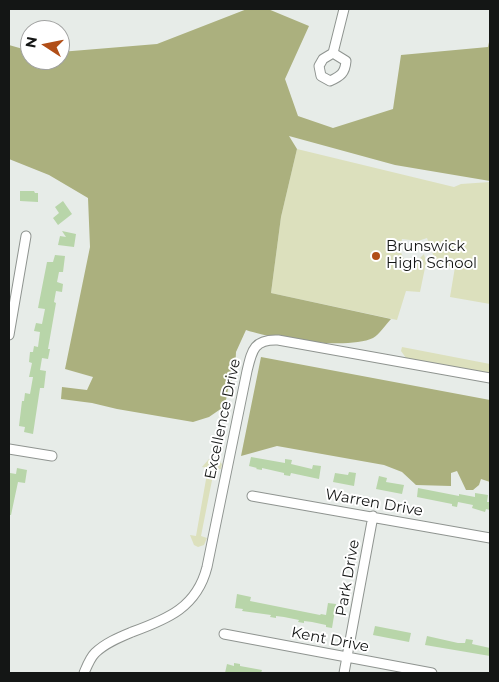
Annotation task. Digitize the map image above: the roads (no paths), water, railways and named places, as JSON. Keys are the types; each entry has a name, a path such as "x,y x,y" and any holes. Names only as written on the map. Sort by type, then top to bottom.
{"street":[{"path":"333,53 344,9"},
{"path":"9,335 26,236"},
{"name":"Excellence Drive","path":"84,673 93,656 100,649 115,640 157,623 169,616 191,599 201,586 247,371 253,350 258,344 270,339 278,340 490,378"},
{"path":"9,449 52,456"},
{"name":"Warren Drive","path":"252,496 490,538"},
{"name":"Park Drive","path":"344,673 373,516"},
{"name":"Kent Drive","path":"224,634 432,673"}],"place":[{"name":"Brunswick High School","path":"376,256"}]}
